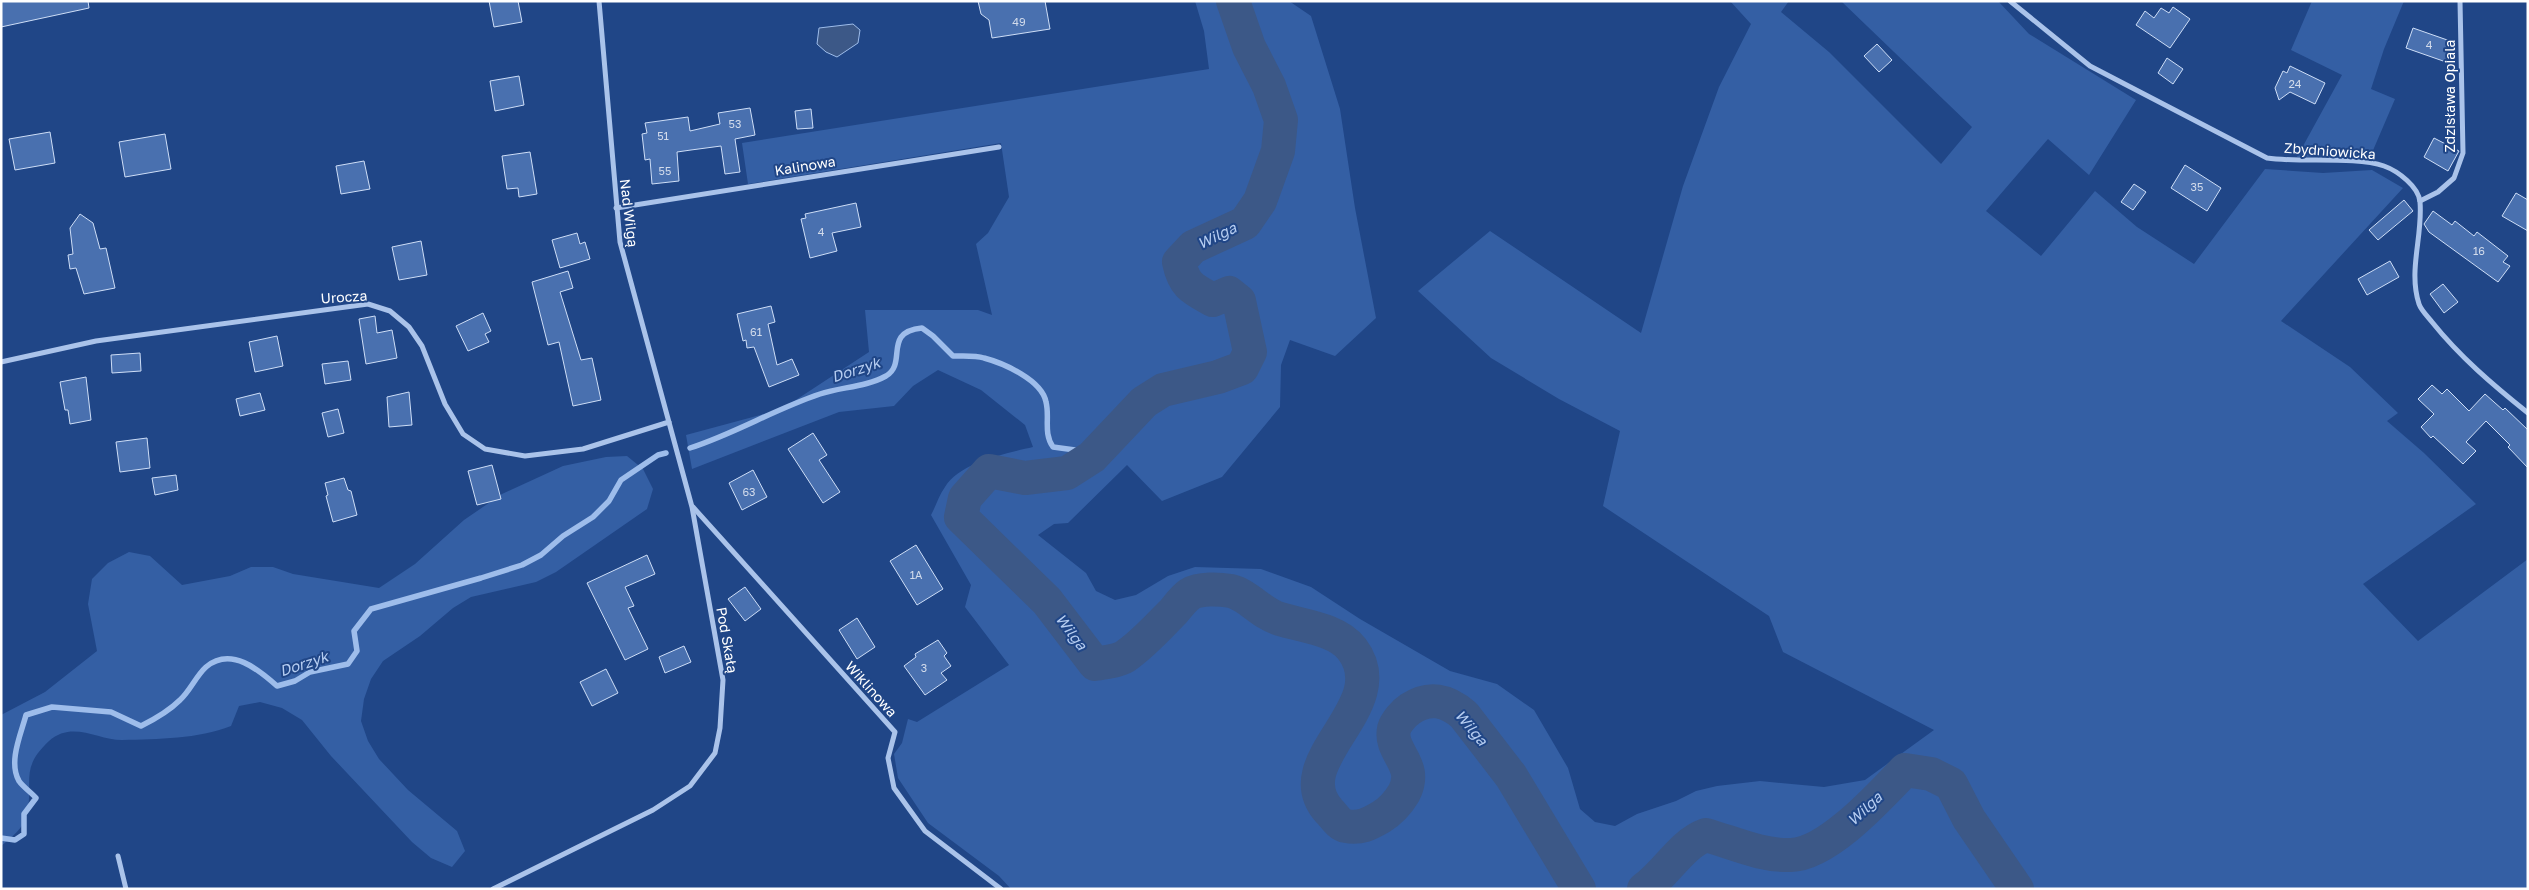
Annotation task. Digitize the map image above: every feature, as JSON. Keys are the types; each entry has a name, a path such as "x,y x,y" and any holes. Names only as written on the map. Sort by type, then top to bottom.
{"street":[{"name":"Nad Wilgą","path":"599,1 616,208 627,272 669,422"},
{"name":"Zbydniowicka","path":"2010,1 2090,66 2267,158 2293,161 2354,162 2384,166 2401,176 2412,187 2420,201"},
{"name":"Zdzisława Opiala","path":"2420,201 2438,192 2454,178 2463,153 2460,1"},
{"name":"Kalinowa","path":"616,208 999,147"},
{"path":"2420,201 2414,281 2419,306 2451,346 2481,375 2528,413"},
{"name":"Urocza","path":"1,362 96,341 368,304 390,311 409,328 422,346 445,404 463,434 486,450 525,456 584,449 669,422"},
{"name":"Pod Skałą","path":"493,889 653,810 690,786 715,753 720,728 723,680 692,507 669,422"},
{"name":"Wiklinowa","path":"692,507 895,732 888,758 894,788 926,832 1001,889"},
{"path":"118,856 126,889"}],"shaded area":[{"path":"1195,1 1289,1 1311,16 1340,109 1355,208 1376,318 1335,356 1290,340 1281,365 1280,407 1222,477 1162,501 1127,465 1068,523 1054,524 1038,535 1086,573 1096,591 1115,600 1136,595 1168,576 1195,567 1261,569 1311,587 1360,619 1450,671 1497,684 1534,710 1568,768 1580,809 1595,822 1615,826 1637,814 1676,801 1696,791 1717,786 1760,781 1824,787 1865,780 1934,730 1783,652 1769,616 1603,506 1620,431 1559,399 1491,358 1418,291 1490,231 1641,333 1683,186 1719,87 1751,24 1730,1 1789,1 1781,12 1829,52 1941,164 1972,127 1841,1 1998,1 2029,34 2136,100 2089,175 2048,139 1986,211 2041,256 2095,191 2137,227 2194,264 2265,169 2323,173 2372,170 2403,188 2281,321 2350,367 2398,413 2387,421 2424,453 2476,504 2363,584 2418,641 2528,559 2528,889 1011,889 999,876 928,823 898,778 894,754 902,743 908,719 917,722 1009,665 965,607 971,585 931,515 945,487 961,471 985,460 1033,447 1025,425 981,390 938,370 913,386 894,406 839,412 692,469 686,435 782,409 869,352 865,310 978,310 992,315 976,244 988,233 1009,197 1001,143 748,184 742,143 1209,69 1204,31"},
{"path":"2312,1 2404,1 2384,49 2371,89 2395,99 2371,155 2297,157 2342,75 2291,50"},
{"path":"853,24 860,30 858,43 837,57 826,52 817,44 819,28"},
{"path":"627,456 643,469 653,489 647,509 556,572 536,582 471,597 453,608 420,636 383,661 371,679 364,699 361,721 368,741 379,759 408,790 457,831 465,851 452,867 431,858 412,842 331,756 302,720 282,708 260,702 239,706 231,726 205,734 164,739 122,740 76,731 58,735 49,741 34,760 29,776 27,814 17,832 1,846 1,715 45,692 97,651 88,604 92,579 108,563 129,552 150,556 182,585 230,576 251,567 273,567 293,574 379,588 415,564 464,520 502,494 563,466 606,457"}],"building":[{"path":"1,1 88,1 89,8 1,27"},
{"path":"489,1 518,1 522,22 494,27"},
{"path":"978,1 1045,1 1050,29 992,38 989,20 981,14"},
{"path":"2173,7 2190,19 2170,48 2136,25 2145,11 2154,18 2161,8 2169,13"},
{"path":"2413,28 2453,42 2446,62 2406,48"},
{"path":"1877,44 1892,60 1879,72 1864,56"},
{"path":"2167,58 2183,69 2173,84 2158,73"},
{"path":"2290,66 2325,83 2315,104 2290,92 2279,100 2275,88 2283,71 2287,73"},
{"path":"519,76 524,105 495,111 490,81"},
{"path":"750,108 755,135 735,139 740,172 725,174 721,146 691,150 677,152 679,181 652,184 650,159 645,160 642,134 647,133 645,123 688,117 690,131 720,124 718,113"},
{"path":"811,109 813,128 797,129 795,111"},
{"path":"50,132 55,163 15,170 9,139"},
{"path":"165,134 171,169 125,177 119,142"},
{"path":"2434,138 2459,151 2448,171 2424,157"},
{"path":"530,152 537,194 519,197 518,188 507,189 502,156"},
{"path":"364,161 370,189 341,194 336,166"},
{"path":"2185,165 2221,188 2207,211 2171,188"},
{"path":"2134,184 2146,192 2133,210 2121,202"},
{"path":"2516,193 2528,200 2528,231 2502,216"},
{"path":"2404,200 2413,211 2378,240 2369,230"},
{"path":"856,203 861,227 832,233 837,251 810,258 801,219 806,218 805,214"},
{"path":"2433,211 2452,225 2455,221 2474,236 2477,232 2508,256 2503,262 2510,266 2498,282 2429,232 2424,224"},
{"path":"80,214 93,223 100,249 106,248 115,288 84,294 76,268 70,269 68,255 73,254 70,228"},
{"path":"577,233 580,244 585,242 590,259 560,268 552,240"},
{"path":"421,241 427,275 399,280 392,247"},
{"path":"2390,261 2399,277 2367,295 2358,279"},
{"path":"568,271 573,288 560,292 581,360 592,358 601,400 573,406 559,342 548,345 532,282"},
{"path":"2443,284 2458,302 2444,313 2430,294"},
{"path":"771,306 775,322 768,324 777,365 792,359 799,375 769,387 754,347 747,348 746,340 743,341 737,314"},
{"path":"483,313 491,331 485,334 489,342 468,351 456,326"},
{"path":"375,316 377,333 392,330 397,358 366,364 359,319"},
{"path":"277,336 283,366 255,372 249,342"},
{"path":"140,353 141,371 112,373 111,355"},
{"path":"348,361 351,380 325,384 322,364"},
{"path":"86,377 91,420 70,424 68,410 65,410 60,382"},
{"path":"2432,385 2442,394 2447,389 2469,411 2485,394 2503,410 2505,408 2528,430 2528,468 2508,447 2510,445 2486,421 2466,442 2476,451 2463,464 2433,436 2431,438 2421,427 2434,414 2418,399"},
{"path":"409,392 412,425 389,427 387,397"},
{"path":"260,393 265,410 240,416 236,399"},
{"path":"338,409 344,433 328,437 322,413"},
{"path":"813,433 827,455 819,460 840,492 823,503 788,449"},
{"path":"147,438 150,468 120,472 116,442"},
{"path":"492,465 501,499 477,505 468,471"},
{"path":"753,470 767,497 742,510 729,483"},
{"path":"176,475 178,490 155,495 152,478"},
{"path":"344,478 348,490 351,491 357,515 333,522 326,496 328,495 325,483"},
{"path":"916,545 943,589 917,605 890,561"},
{"path":"647,555 655,574 625,587 634,606 628,608 648,649 625,660 587,583"},
{"path":"745,587 761,609 745,621 728,599"},
{"path":"857,618 875,647 857,659 839,630"},
{"path":"938,640 947,653 944,656 951,666 941,673 947,680 925,695 904,666 916,657 915,654"},
{"path":"684,646 691,662 665,673 659,657"},
{"path":"606,669 618,693 592,706 580,682"}],"waterway":[{"name":"Wilga","path":"1233,1 1249,47 1269,86 1281,120 1278,151 1260,201 1245,223 1193,247 1179,262 1184,277 1190,286 1213,300 1229,293 1239,301 1250,352 1242,368 1218,377 1163,390 1144,402 1092,457 1067,473 1025,478 989,471 965,498 961,517 1047,601 1095,664 1116,660 1127,655 1151,634 1188,596 1194,592 1204,590 1221,590 1237,593 1273,617 1319,629 1338,637 1352,649 1362,671 1360,692 1352,712 1319,772 1319,792 1329,811 1337,820 1346,826 1360,826 1381,817 1394,806 1404,793 1408,783 1406,766 1394,737 1395,726 1405,713 1417,705 1431,701 1444,703 1464,715 1511,776 1579,889"},
{"name":"Dorzyk","path":"690,448 723,436 803,400 828,392 862,385 886,376 895,364 897,349 903,335 922,328 953,356 977,356 992,360 1011,368 1030,380 1043,394 1046,402 1047,431 1053,447 1075,450 1092,457"},
{"name":"Dorzyk","path":"1,838 15,840 24,834 24,814 36,798 19,781 15,765 16,748 26,715 52,707 111,712 141,726 176,704 202,671 215,661 225,659 244,663 262,673 277,686 295,681 310,672 348,664 357,651 354,631 371,609 522,565 541,555 563,536 593,517 609,501 621,480 658,455 666,453"},
{"name":"Wilga","path":"1644,889 1689,845 1706,835 1748,848 1780,855 1805,852 1821,845 1837,835 1868,808 1905,770 1931,774 1951,784 1969,819 2017,889"}]}
